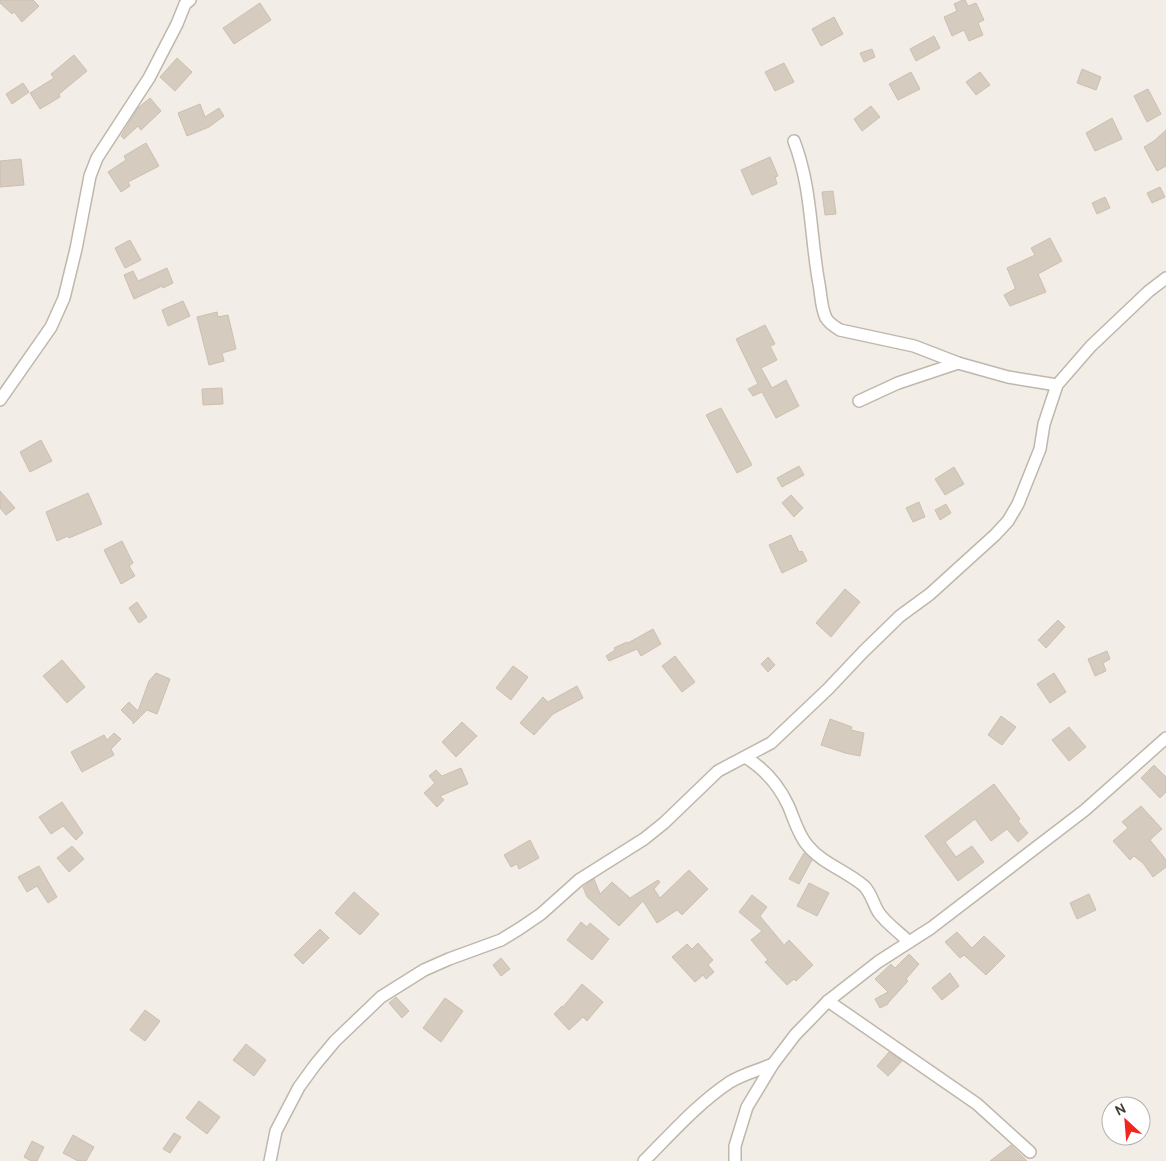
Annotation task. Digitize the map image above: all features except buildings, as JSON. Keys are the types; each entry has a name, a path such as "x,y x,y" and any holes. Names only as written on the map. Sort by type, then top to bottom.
{"street":[{"path":"0,400 51,327 64,298 76,249 90,176 97,158 149,78 177,24 185,1"},
{"path":"794,141 802,163 810,204 814,257 826,318 840,330 914,346 958,363 1008,377 1057,385"},
{"path":"270,1161 276,1132 299,1088 335,1041 381,997 424,970 449,958 501,940 541,914 579,880 644,839 664,823 718,771 771,743 828,689 900,616 930,594 990,541 1008,521 1018,504 1037,456 1044,424 1057,385 1091,346 1149,290 1166,278"},
{"path":"859,401 898,382 958,363"},
{"path":"735,1161 735,1146 747,1107 773,1064 795,1035 828,1001 878,962 931,928 1085,810 1166,738"},
{"path":"745,757 770,776 779,789 807,846 865,888 872,897 880,914 909,942"},
{"path":"828,1001 977,1104 1030,1152"},
{"path":"644,1161 671,1132 708,1098 732,1081 773,1064"}]}
